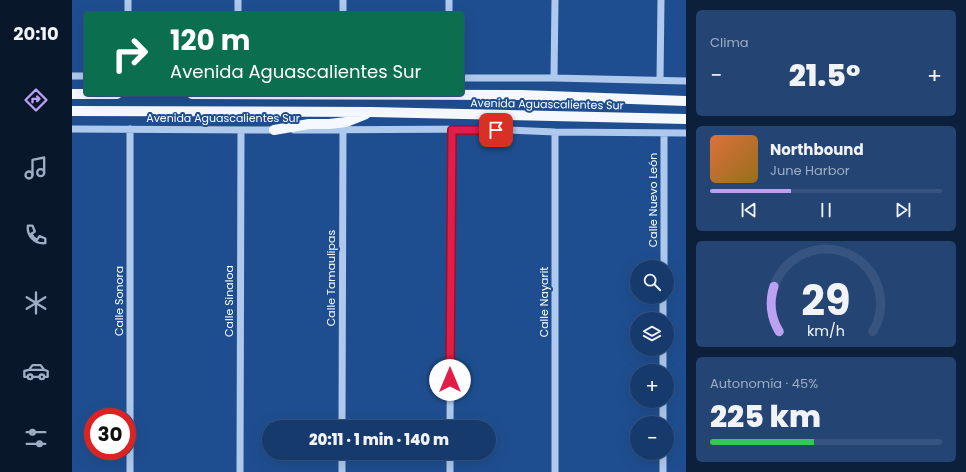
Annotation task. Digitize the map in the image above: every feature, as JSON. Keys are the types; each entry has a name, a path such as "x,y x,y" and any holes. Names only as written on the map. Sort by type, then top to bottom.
{"main road":[{"path":"72,94 84,94"},
{"name":"Avenida Aguascalientes Sur","path":"464,95 521,95 686,101"},
{"name":"Avenida Aguascalientes Sur","path":"72,111 372,112 686,119"},
{"path":"274,130 309,124 346,122 372,112"}],"street":[{"path":"128,0 128,12"},
{"path":"238,0 238,12"},
{"path":"343,12 344,0"},
{"path":"449,0 449,12"},
{"path":"554,78 555,0"},
{"path":"660,80 661,0"},
{"path":"72,76 84,76"},
{"path":"464,78 686,80"},
{"name":"Avenida Aguascalientes Sur","path":"72,129 481,129 555,132 686,133"},
{"name":"Calle Sonora","path":"130,129 130,472"},
{"name":"Calle Sinaloa","path":"240,472 241,130"},
{"name":"Calle Tamaulipas","path":"342,420 343,130"},
{"path":"450,420 452,130"},
{"name":"Calle Nayarit","path":"555,132 555,472"},
{"name":"Calle Nuevo León","path":"664,133 664,260"},
{"path":"342,460 342,472"},
{"path":"450,460 450,472"},
{"path":"663,460 663,472"}],"route":[{"path":"450,380 452,130 496,130"}]}
